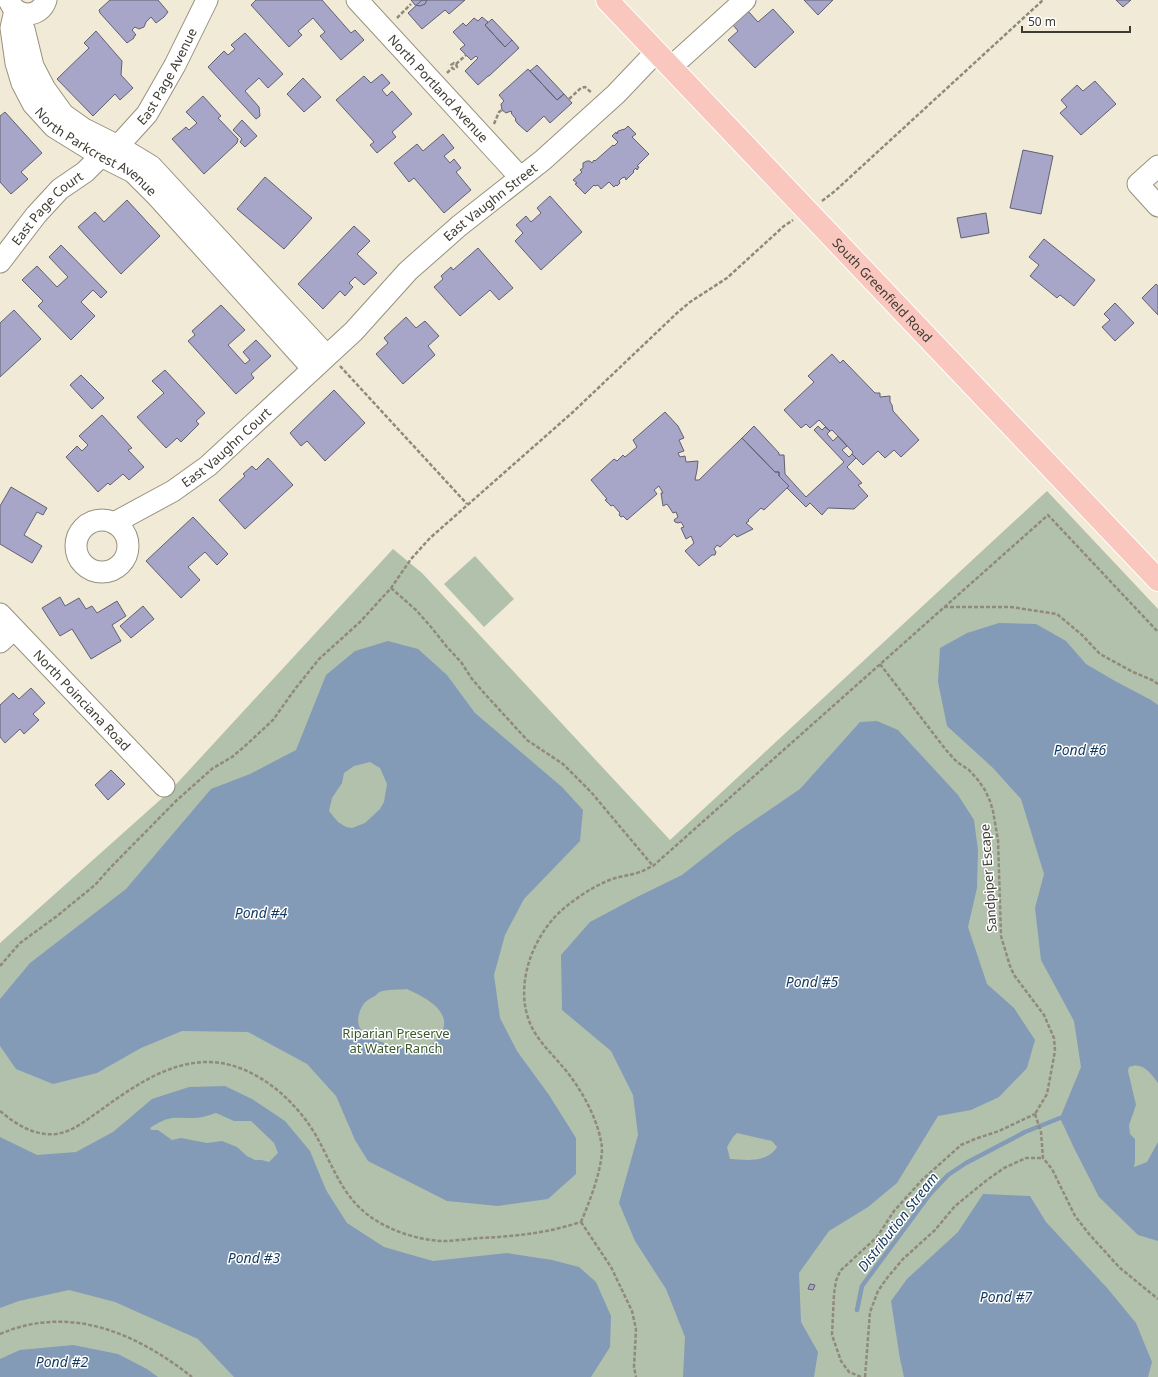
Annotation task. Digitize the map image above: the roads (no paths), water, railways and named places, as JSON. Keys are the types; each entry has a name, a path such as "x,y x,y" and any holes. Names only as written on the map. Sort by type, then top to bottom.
{"main road":[{"name":"South Greenfield Road","path":"607,0 1158,580"}],"street":[{"path":"13,8 35,13 45,4 46,0"},
{"name":"East Page Avenue","path":"110,151 147,114 175,65 207,0"},
{"name":"North Portland Avenue","path":"357,0 520,177"},
{"path":"671,67 745,0"},
{"name":"North Parkcrest Avenue","path":"13,8 24,30 33,66 45,89 63,114 84,129 110,151 151,166 231,265 326,362"},
{"name":"East Vaughn Street","path":"326,362 408,271 459,226 543,160 616,94 656,52"},
{"name":"East Page Court","path":"0,262 36,215 60,189 85,172 110,151"},
{"path":"1158,166 1138,184 1158,206"},
{"name":"East Vaughn Court","path":"114,523 173,491 208,466 326,362"},
{"name":"North Poinciana Road","path":"0,614 7,636 164,786"}],"water":[{"name":"Pond #6","path":"999,623 1036,624 1066,641 1086,664 1158,705 1158,1083 1146,1069 1142,1067 1129,1067 1128,1071 1136,1105 1129,1125 1130,1134 1135,1139 1134,1167 1147,1162 1158,1142 1158,1241 1138,1235 1099,1197 1060,1118 1081,1067 1074,1021 1041,960 1035,908 1044,874 1021,799 993,768 947,726 938,682 940,648 967,633"},
{"name":"Pond #4","path":"388,641 418,649 447,675 475,713 562,787 583,810 580,841 524,899 505,935 494,975 500,1018 517,1051 549,1095 576,1138 576,1174 548,1199 498,1206 447,1201 368,1161 355,1140 336,1096 307,1064 248,1032 182,1031 141,1048 97,1073 53,1084 16,1069 0,1046 0,999 30,963 126,889 211,789 250,774 296,750 326,675 355,651","holes":["370,762 380,768 387,784 384,802 380,809 365,823 352,828 346,827 338,822 329,811 332,798 342,783 344,773 354,766","407,989 429,1001 444,1018 444,1026 441,1034 428,1047 412,1049 380,1042 371,1038 360,1028 358,1019 359,1013 367,1001 382,991"]},
{"name":"Pond #5","path":"877,721 898,730 958,795 974,820 978,850 977,888 968,927 987,984 1014,1008 1035,1040 1027,1068 999,1097 971,1110 938,1116 897,1183 868,1207 829,1231 799,1273 801,1322 818,1352 814,1377 683,1377 685,1337 666,1289 635,1241 619,1203 638,1135 633,1095 611,1051 562,1010 561,955 590,922 682,875 734,834 800,789 860,722","holes":["737,1133 772,1141 777,1147 768,1156 756,1159 730,1159 727,1147"]},
{"name":"Pond #3","path":"225,1086 252,1099 285,1121 310,1151 326,1190 347,1223 384,1247 433,1261 507,1253 552,1260 579,1267 596,1282 611,1316 610,1347 591,1377 234,1377 198,1339 115,1302 69,1290 19,1301 0,1308 0,1137 37,1155 76,1152 113,1132 152,1099 189,1087","holes":["216,1113 234,1121 251,1121 274,1143 278,1153 269,1162 255,1160 247,1156 237,1147 222,1141 207,1143 181,1138 172,1140 158,1130 151,1130 150,1128 167,1119 197,1118"]},
{"name":"Pond #7","path":"983,1194 1030,1196 1046,1222 1108,1289 1136,1323 1152,1362 1148,1377 904,1377 891,1301 907,1279 958,1232"},
{"name":"Pond #2","path":"73,1345 118,1354 147,1369 158,1377 0,1377 0,1359 20,1350"}],"waterway":[{"name":"Distribution Stream","path":"857,1310 862,1286 930,1194 948,1175 966,1163 1025,1132 1060,1118"}],"park label":[{"name":"Riparian Preserve at Water Ranch","path":"396,1040"}]}
